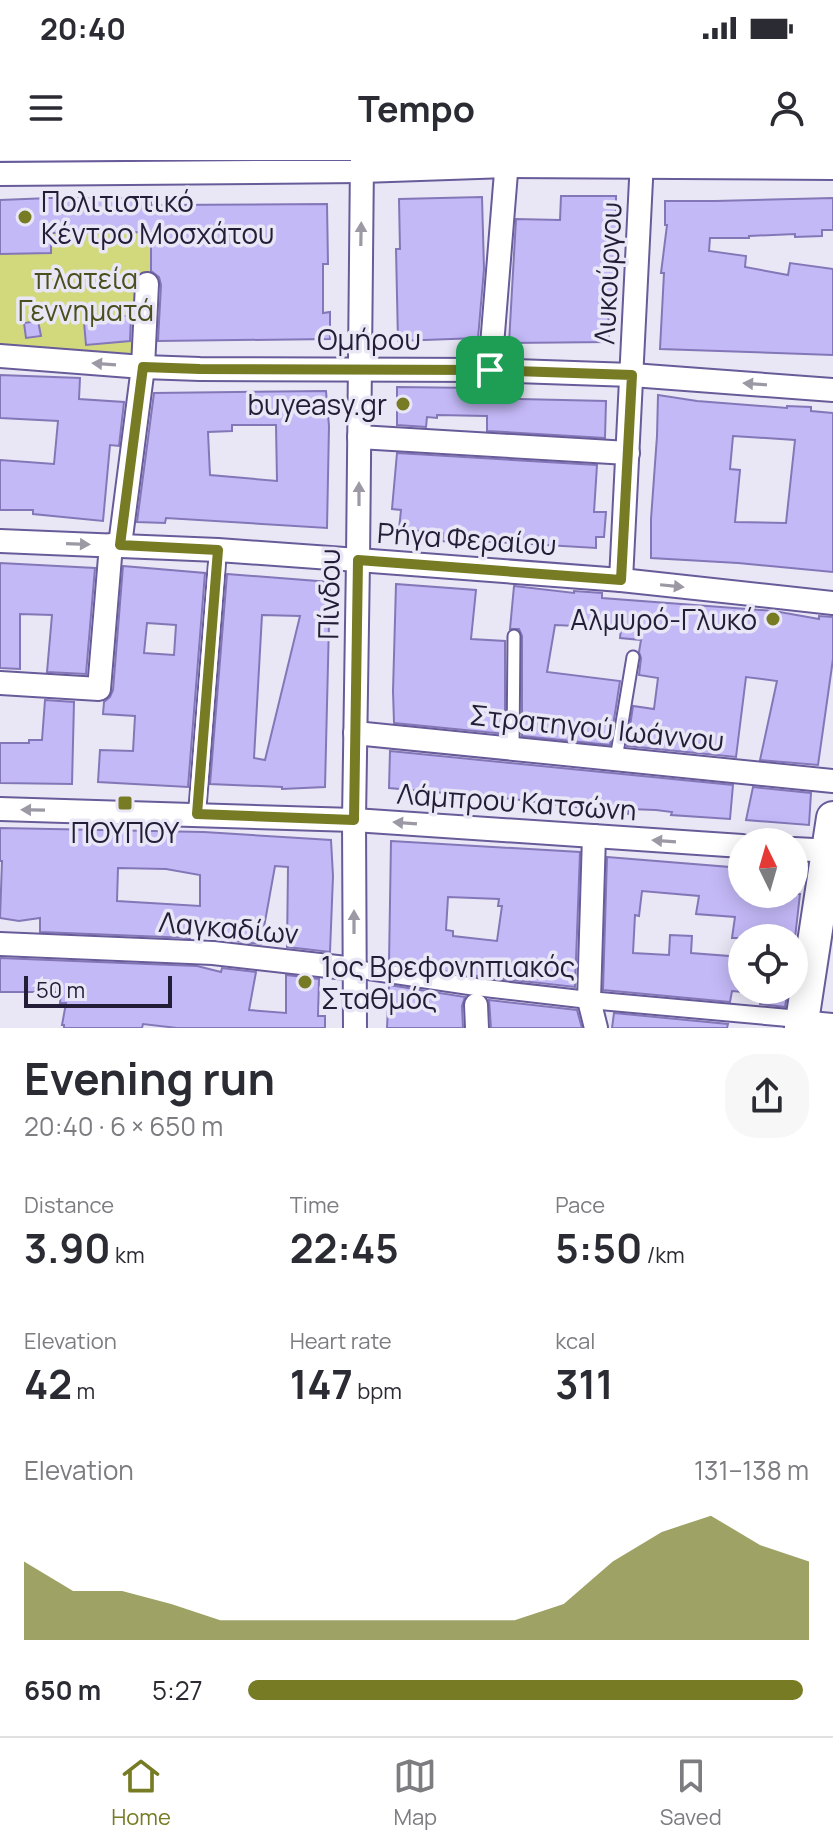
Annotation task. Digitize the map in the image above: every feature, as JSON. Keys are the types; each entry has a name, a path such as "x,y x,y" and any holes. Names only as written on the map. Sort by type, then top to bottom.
{"main road":[{"path":"812,1023 833,818"}],"street":[{"path":"490,370 507,163"},
{"path":"0,174 141,166 507,163 759,164 833,168"},
{"name":"Λυκούργου","path":"621,580 642,163"},
{"name":"Πίνδου","path":"355,1028 354,820 362,165"},
{"path":"0,683 99,689 116,545 143,367 147,284"},
{"name":"Ομήρου","path":"0,356 143,367 490,370 632,375 833,390"},
{"path":"359,437 628,453"},
{"name":"Ρήγα Φεραίου","path":"0,541 218,550 358,560 621,580 833,603"},
{"path":"197,814 218,550"},
{"name":"Στρατηγού Ιωάννου","path":"355,733 833,781"},
{"name":"Λάμπρου Κατσώνη","path":"0,809 354,820 728,845"},
{"path":"594,836 589,1000 596,1028"},
{"path":"808,850 830,851"},
{"name":"Λαγκαδίων","path":"0,944 213,953 355,969 476,996 589,1000 812,1023"},
{"path":"476,996 477,1028"}],"lane":[{"path":"513,749 514,636"},
{"path":"616,759 633,657"}],"green space":[{"name":"πλατεία Γεννηματά","path":"151,232 151,280 141,354 0,344 0,254 51,233"}],"building":[{"path":"561,196 616,196 616,297 608,297 609,342 509,343 516,219 560,220"},
{"path":"482,197 484,269 478,338 398,341 396,249 400,249 399,199"},
{"path":"151,198 151,205 327,204 328,264 323,264 323,313 330,312 330,339 158,341 161,285 159,277 151,271 151,232 51,233 51,253 0,254 0,200"},
{"path":"833,198 833,230 822,230 822,236 795,237 795,234 710,238 709,251 746,256 745,267 788,275 790,263 833,269 833,355 660,349 664,273 661,273 667,225 665,201"},
{"path":"131,316 130,341 86,345 84,322"},
{"path":"38,321 41,336 26,338 24,323"},
{"path":"0,375 80,378 79,399 124,402 119,446 110,445 103,521 33,514 33,510 0,510 0,460 54,464 58,421 0,418"},
{"path":"397,387 476,388 476,398 606,401 605,438 487,431 487,416 437,415 437,418 427,417 426,427 397,425"},
{"path":"326,391 329,426 327,528 166,518 165,523 137,522 154,393","holes":["232,425 276,425 277,481 210,475 208,432 232,431"]},
{"path":"658,395 697,401 811,407 811,411 833,413 833,572 651,558","holes":["733,436 795,440 786,523 735,522 740,470 730,469"]},
{"path":"397,453 597,465 594,512 606,512 604,537 596,537 596,548 461,540 461,543 442,541 443,533 399,529 401,510 392,509"},
{"path":"0,563 95,568 86,674 47,672 52,615 20,614 20,669 0,668"},
{"path":"123,566 205,573 188,787 98,782 100,750 133,751 135,716 103,714 104,702 113,690","holes":["147,623 176,625 174,655 144,653"]},
{"path":"227,574 330,582 325,787 282,789 210,784","holes":["262,615 300,616 265,760 254,758"]},
{"path":"396,584 476,590 471,639 505,641 505,734 394,723"},
{"path":"514,586 602,593 602,598 774,611 819,619 819,616 833,617 833,659 818,765 760,760 777,681 746,677 736,757 627,746 633,706 654,709 658,678 639,675 641,640 620,638 621,628 555,625 547,672 620,681 610,745 522,736 522,636 519,629 510,629"},
{"path":"45,700 74,702 72,784 0,783 0,743 42,740"},
{"path":"390,751 733,785 730,819 671,815 672,812 656,810 629,809 628,814 513,799 389,788"},
{"path":"753,787 811,793 809,825 746,820"},
{"path":"0,828 204,832 331,840 330,952 287,947 288,867 275,866 261,944 226,940 227,937 191,927 190,938 40,932 40,918 19,921 0,918","holes":["118,868 166,869 200,875 200,906 117,901"]},
{"path":"391,841 580,852 575,987 389,963","holes":["448,897 499,899 498,906 502,906 497,941 453,936 453,931 446,930"]},
{"path":"607,857 728,867 728,908 798,908 797,924 734,924 735,917 696,914 699,896 642,891 639,916 635,915 633,953 669,955 670,935 692,936 691,953 728,956 728,1002 603,990"},
{"path":"0,958 197,966 221,972 222,968 256,972 249,1010 286,1013 286,975 319,979 318,1016 325,1016 325,1028 177,1028 143,1024 142,1028 64,1028 66,1003 60,1003 61,992 0,992"},
{"path":"389,985 465,997 462,1006 463,1028 387,1028"},
{"path":"489,1000 577,1010 582,1028 491,1028"},
{"path":"614,1013 728,1024 727,1028 612,1028"}],"place":[{"name":"Πολιτιστικό Κέντρο Μοσχάτου","path":"25,217"},
{"name":"buyeasy.gr","path":"403,404"},
{"name":"Αλμυρό-Γλυκό","path":"773,619"},
{"name":"ΠΟΥΠΟΥ","path":"125,803"},
{"name":"1ος Βρεφονηπιακός Σταθμός","path":"305,982"}],"route":[{"path":"143,367 490,370 632,375 621,580 358,560 354,820 197,814 218,550 120,545 143,367"}]}
